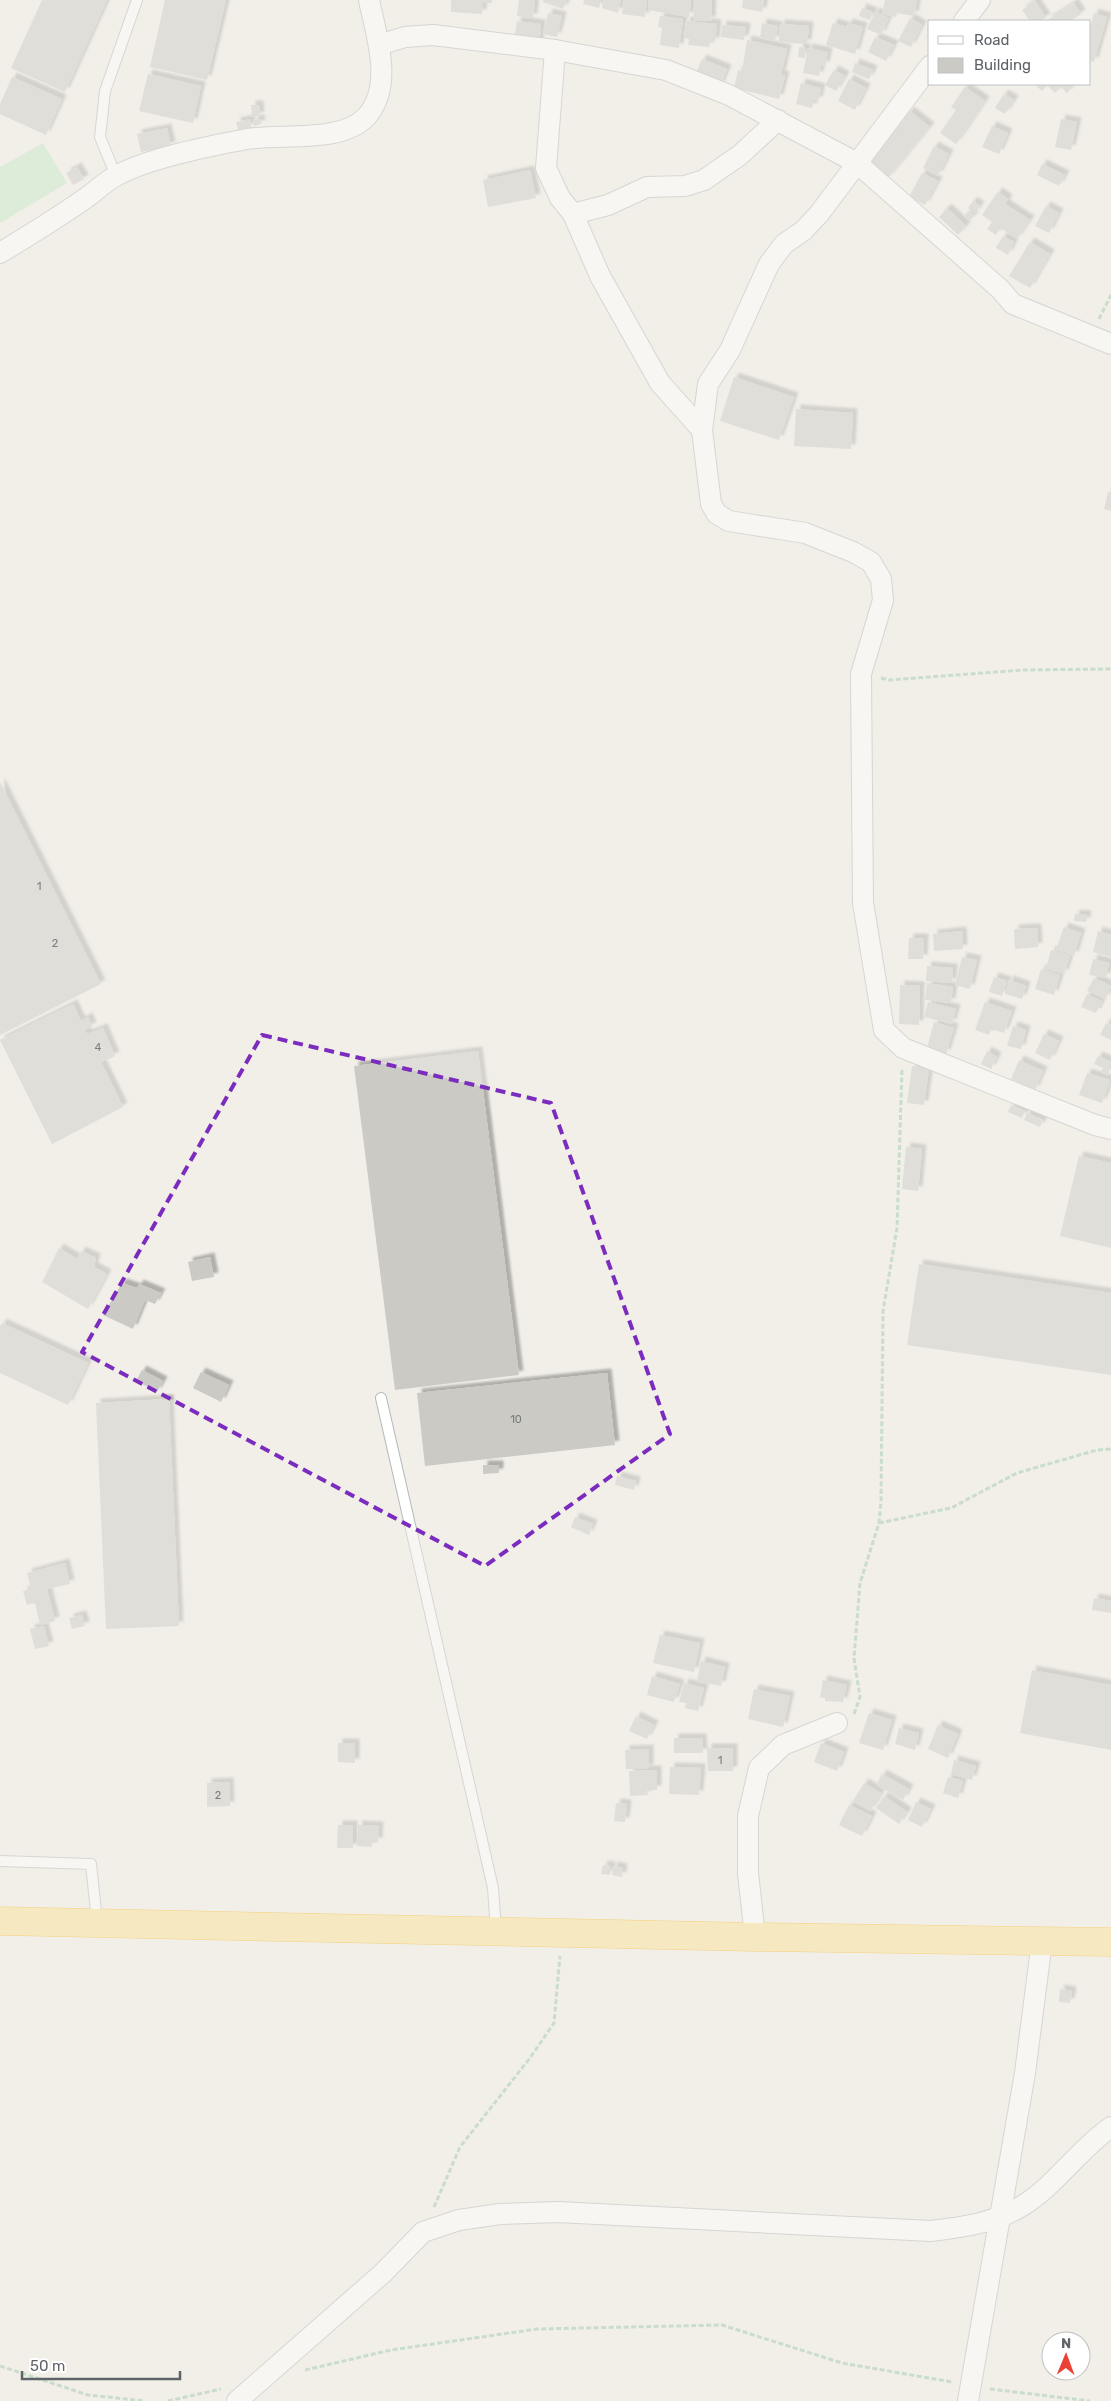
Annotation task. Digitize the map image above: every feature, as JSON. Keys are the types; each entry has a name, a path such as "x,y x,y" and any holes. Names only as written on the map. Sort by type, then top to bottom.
{"highway":[{"path":"0,1921 97,1921 755,1937 1111,1942"}],"street":[{"path":"0,253 36,232 116,176 151,162 249,139 303,137 354,126 366,118 375,107 380,90 381,72 379,45 369,0"},
{"path":"965,20 980,0"},
{"path":"379,45 406,37 433,35 555,50 666,70 729,95 857,163 1000,289 1013,304 1111,344"},
{"path":"555,50 546,168 560,198 572,214 600,276 660,383 702,430"},
{"path":"928,69 818,214 803,231 784,244 769,264 730,350 708,384 702,430 711,504 717,514 730,521 806,533 854,552 871,562 881,578 882,600 860,674 863,903 884,1030 903,1048 1095,1126 1111,1129"},
{"path":"572,214 608,205 647,187 685,186 704,180 740,156 778,120"},
{"path":"755,1937 748,1873 748,1816 759,1768 783,1746 837,1723"},
{"path":"969,2393 1025,2073 1042,1941"},
{"path":"230,2395 383,2273 423,2232 459,2220 500,2214 558,2212 931,2231 972,2226 1001,2216 1024,2205 1111,2127"}],"lane":[{"path":"116,176 100,137 105,91 137,0"},
{"path":"381,1398 493,1888 496,1931"},
{"path":"0,1861 91,1864 97,1921"}],"path":[{"path":"860,674 889,680 1023,670 1111,669"},
{"path":"837,1723 854,1714 860,1697 854,1658 860,1583 879,1524 883,1311 897,1228 903,1048"},
{"path":"879,1524 952,1508 1017,1473 1097,1450 1111,1449"},
{"path":"423,2232 460,2147 530,2058 554,2023 562,1933"},
{"path":"298,2371 391,2350 537,2329 722,2325 842,2363 969,2393 1090,2401"},
{"path":"0,2366 88,2395 145,2401"},
{"path":"168,2401 230,2395"}],"highlighted area":[{"path":"262,1035 551,1103 670,1434 485,1566 82,1352"}],"green space":[{"path":"43,143 67,183 0,223 0,167"}],"building":[{"path":"42,0 107,0 65,92 11,68"},
{"path":"165,0 226,0 207,80 150,67"},
{"path":"451,0 492,0 492,3 483,3 482,14 451,12"},
{"path":"519,0 535,0 533,18 517,16"},
{"path":"543,0 567,0 563,9 543,2"},
{"path":"584,0 601,0 599,8 583,4"},
{"path":"604,0 621,0 618,13 602,8"},
{"path":"624,0 647,0 645,17 622,14"},
{"path":"649,0 691,0 689,17 648,10"},
{"path":"695,0 712,0 711,21 693,20"},
{"path":"743,0 764,0 762,12 742,8"},
{"path":"885,0 917,0 914,16 897,13 896,17 882,14"},
{"path":"1035,1 1046,18 1042,20 1029,20 1022,10"},
{"path":"1074,3 1081,14 1072,20 1048,20"},
{"path":"862,8 873,12 870,20 859,16"},
{"path":"875,12 889,18 881,35 867,29"},
{"path":"548,13 562,16 557,37 543,34"},
{"path":"1094,13 1107,17 1094,62 1091,61 1091,24"},
{"path":"660,16 683,19 679,48 660,45 662,28 658,27"},
{"path":"910,18 922,25 911,47 898,41"},
{"path":"517,21 541,24 539,45 514,42"},
{"path":"686,21 717,24 715,42 710,41 709,47 688,45 689,39 684,38"},
{"path":"762,23 778,26 775,41 760,38"},
{"path":"833,23 847,27 848,23 863,27 855,54 826,45"},
{"path":"780,24 809,26 807,44 779,42"},
{"path":"722,25 746,27 744,40 721,37"},
{"path":"875,37 894,45 886,61 868,52"},
{"path":"747,40 787,49 781,75 785,76 779,99 734,88 738,70 742,72"},
{"path":"799,47 806,48 805,58 798,57"},
{"path":"808,48 828,52 825,66 821,65 819,76 803,73"},
{"path":"702,59 727,69 720,86 695,76"},
{"path":"855,63 873,70 869,79 852,72"},
{"path":"834,70 845,76 836,91 825,85"},
{"path":"148,74 201,86 193,123 139,111"},
{"path":"12,77 62,99 46,135 0,114 0,104"},
{"path":"849,79 866,88 855,110 838,101"},
{"path":"801,83 821,88 818,101 814,101 812,108 796,104"},
{"path":"1035,85 1047,85 1042,91"},
{"path":"1074,85 1067,93 1061,87 1055,93 1048,86"},
{"path":"965,87 985,101 956,144 940,133 956,110 951,107"},
{"path":"1004,94 1014,100 1005,114 995,108"},
{"path":"251,105 259,105 260,116 252,117"},
{"path":"910,111 930,127 888,178 868,162"},
{"path":"250,119 251,127 238,130 236,122"},
{"path":"260,119 261,124 254,126 253,120"},
{"path":"1061,119 1077,122 1071,150 1055,147"},
{"path":"992,126 1008,133 999,154 982,147"},
{"path":"167,128 171,146 141,152 137,134"},
{"path":"934,146 949,154 938,176 923,168"},
{"path":"1042,164 1065,175 1059,186 1037,175"},
{"path":"77,167 84,179 73,185 66,173"},
{"path":"530,170 536,198 488,207 483,180"},
{"path":"922,173 938,181 925,205 909,197"},
{"path":"998,192 1008,199 1005,204 1030,220 1017,239 1000,228 996,235 987,229 992,222 982,215"},
{"path":"973,201 980,206 975,213 968,208"},
{"path":"1046,206 1059,213 1049,233 1035,226"},
{"path":"947,208 966,226 958,235 939,217"},
{"path":"969,211 974,216 969,221 964,216"},
{"path":"1003,236 1014,242 1008,255 996,248"},
{"path":"1030,242 1050,254 1030,288 1009,276"},
{"path":"734,377 794,397 779,440 720,421"},
{"path":"796,409 853,413 851,449 794,446"},
{"path":"1108,492 1111,492 1111,511 1104,509"},
{"path":"0,782 101,984 0,1035"},
{"path":"1075,914 1087,915 1086,922 1074,921"},
{"path":"1064,927 1081,933 1074,956 1056,950"},
{"path":"1037,928 1038,947 1015,949 1014,929"},
{"path":"962,931 963,949 934,951 933,934"},
{"path":"1098,931 1111,935 1111,957 1093,952"},
{"path":"909,938 924,938 923,959 908,959"},
{"path":"1051,950 1070,956 1064,974 1046,969"},
{"path":"962,957 977,960 970,989 955,985"},
{"path":"1093,959 1109,963 1106,978 1089,975"},
{"path":"927,966 953,968 952,983 926,981"},
{"path":"1041,969 1060,975 1054,995 1035,989"},
{"path":"994,977 1007,981 1002,996 989,992"},
{"path":"1094,978 1111,986 1105,999 1087,991"},
{"path":"1009,980 1026,986 1022,999 1005,994"},
{"path":"927,983 953,987 951,1003 925,1000"},
{"path":"900,985 920,986 919,1025 899,1024"},
{"path":"1087,994 1102,1001 1096,1013 1081,1007"},
{"path":"928,1002 956,1009 952,1024 924,1017"},
{"path":"985,1002 1012,1011 1004,1033 991,1029 989,1035 975,1030"},
{"path":"73,1004 81,1021 88,1017 92,1026 85,1030 87,1034 103,1028 115,1056 101,1062 123,1107 52,1144 0,1040"},
{"path":"934,1022 954,1028 946,1054 927,1048"},
{"path":"1106,1023 1111,1025 1111,1040 1100,1035"},
{"path":"1013,1026 1026,1030 1021,1049 1007,1046"},
{"path":"1044,1034 1059,1041 1050,1060 1035,1053"},
{"path":"478,1051 519,1375 395,1390 354,1066"},
{"path":"987,1051 997,1057 991,1069 981,1064"},
{"path":"1098,1056 1111,1062 1108,1075 1101,1072 1103,1068 1094,1064"},
{"path":"1019,1060 1043,1071 1035,1090 1011,1079"},
{"path":"912,1066 929,1069 924,1105 907,1103"},
{"path":"1087,1073 1110,1080 1102,1103 1079,1095"},
{"path":"1011,1105 1025,1111 1022,1118 1008,1112"},
{"path":"1027,1113 1043,1120 1040,1127 1024,1120"},
{"path":"906,1147 922,1149 918,1191 902,1189"},
{"path":"1079,1156 1111,1163 1111,1248 1060,1236"},
{"path":"59,1248 77,1259 81,1251 96,1258 94,1267 107,1274 88,1309 42,1282"},
{"path":"210,1257 214,1277 192,1281 188,1262"},
{"path":"919,1264 1111,1293 1111,1375 907,1345"},
{"path":"122,1283 137,1288 139,1284 161,1293 155,1304 145,1300 133,1329 103,1315"},
{"path":"2,1323 88,1363 68,1405 0,1373 0,1327"},
{"path":"142,1370 163,1381 157,1392 136,1381"},
{"path":"201,1372 229,1385 221,1402 193,1388"},
{"path":"607,1373 615,1445 425,1466 417,1393"},
{"path":"169,1399 179,1626 106,1629 96,1403"},
{"path":"483,1465 499,1465 499,1473 483,1474"},
{"path":"617,1476 636,1481 634,1490 615,1485"},
{"path":"575,1517 593,1524 589,1535 571,1527"},
{"path":"65,1563 70,1584 47,1589 55,1621 40,1625 35,1603 27,1605 23,1591 31,1589 27,1573"},
{"path":"1094,1598 1111,1601 1111,1613 1092,1610"},
{"path":"82,1615 85,1626 72,1629 69,1618"},
{"path":"44,1626 49,1646 35,1649 30,1629"},
{"path":"660,1635 700,1643 694,1672 653,1663"},
{"path":"701,1661 725,1667 721,1686 697,1681"},
{"path":"1032,1670 1111,1685 1111,1750 1020,1733"},
{"path":"652,1676 680,1684 674,1702 647,1695"},
{"path":"823,1680 847,1685 843,1702 825,1701 825,1698 820,1697"},
{"path":"684,1683 704,1688 698,1711 685,1708 686,1703 679,1702"},
{"path":"754,1689 790,1696 783,1727 748,1719"},
{"path":"869,1713 892,1720 883,1750 859,1743"},
{"path":"636,1716 654,1725 647,1739 629,1731"},
{"path":"938,1725 958,1734 948,1758 928,1749"},
{"path":"899,1728 919,1733 915,1750 895,1744"},
{"path":"674,1738 702,1738 703,1753 674,1753"},
{"path":"338,1743 355,1743 355,1763 338,1762"},
{"path":"821,1743 844,1752 837,1771 814,1762"},
{"path":"707,1748 733,1748 733,1771 708,1771"},
{"path":"649,1749 649,1769 626,1769 625,1750"},
{"path":"954,1760 976,1766 972,1780 951,1774"},
{"path":"670,1767 701,1768 699,1795 669,1794"},
{"path":"657,1770 657,1790 647,1790 648,1795 630,1796 629,1771"},
{"path":"882,1774 909,1789 903,1800 876,1785"},
{"path":"948,1777 963,1781 958,1798 943,1793"},
{"path":"229,1782 230,1806 207,1807 207,1783"},
{"path":"864,1783 881,1793 870,1811 853,1801"},
{"path":"884,1796 907,1812 899,1824 876,1808"},
{"path":"916,1802 931,1809 922,1827 908,1820"},
{"path":"616,1803 627,1804 625,1822 614,1821"},
{"path":"849,1805 872,1816 862,1836 839,1825"},
{"path":"338,1825 353,1825 353,1848 337,1848"},
{"path":"358,1825 379,1826 378,1842 372,1842 372,1847 357,1846"},
{"path":"603,1865 611,1866 610,1875 601,1874"},
{"path":"613,1866 623,1868 622,1877 612,1875"},
{"path":"1060,1989 1072,1991 1070,2003 1059,2002"}]}
